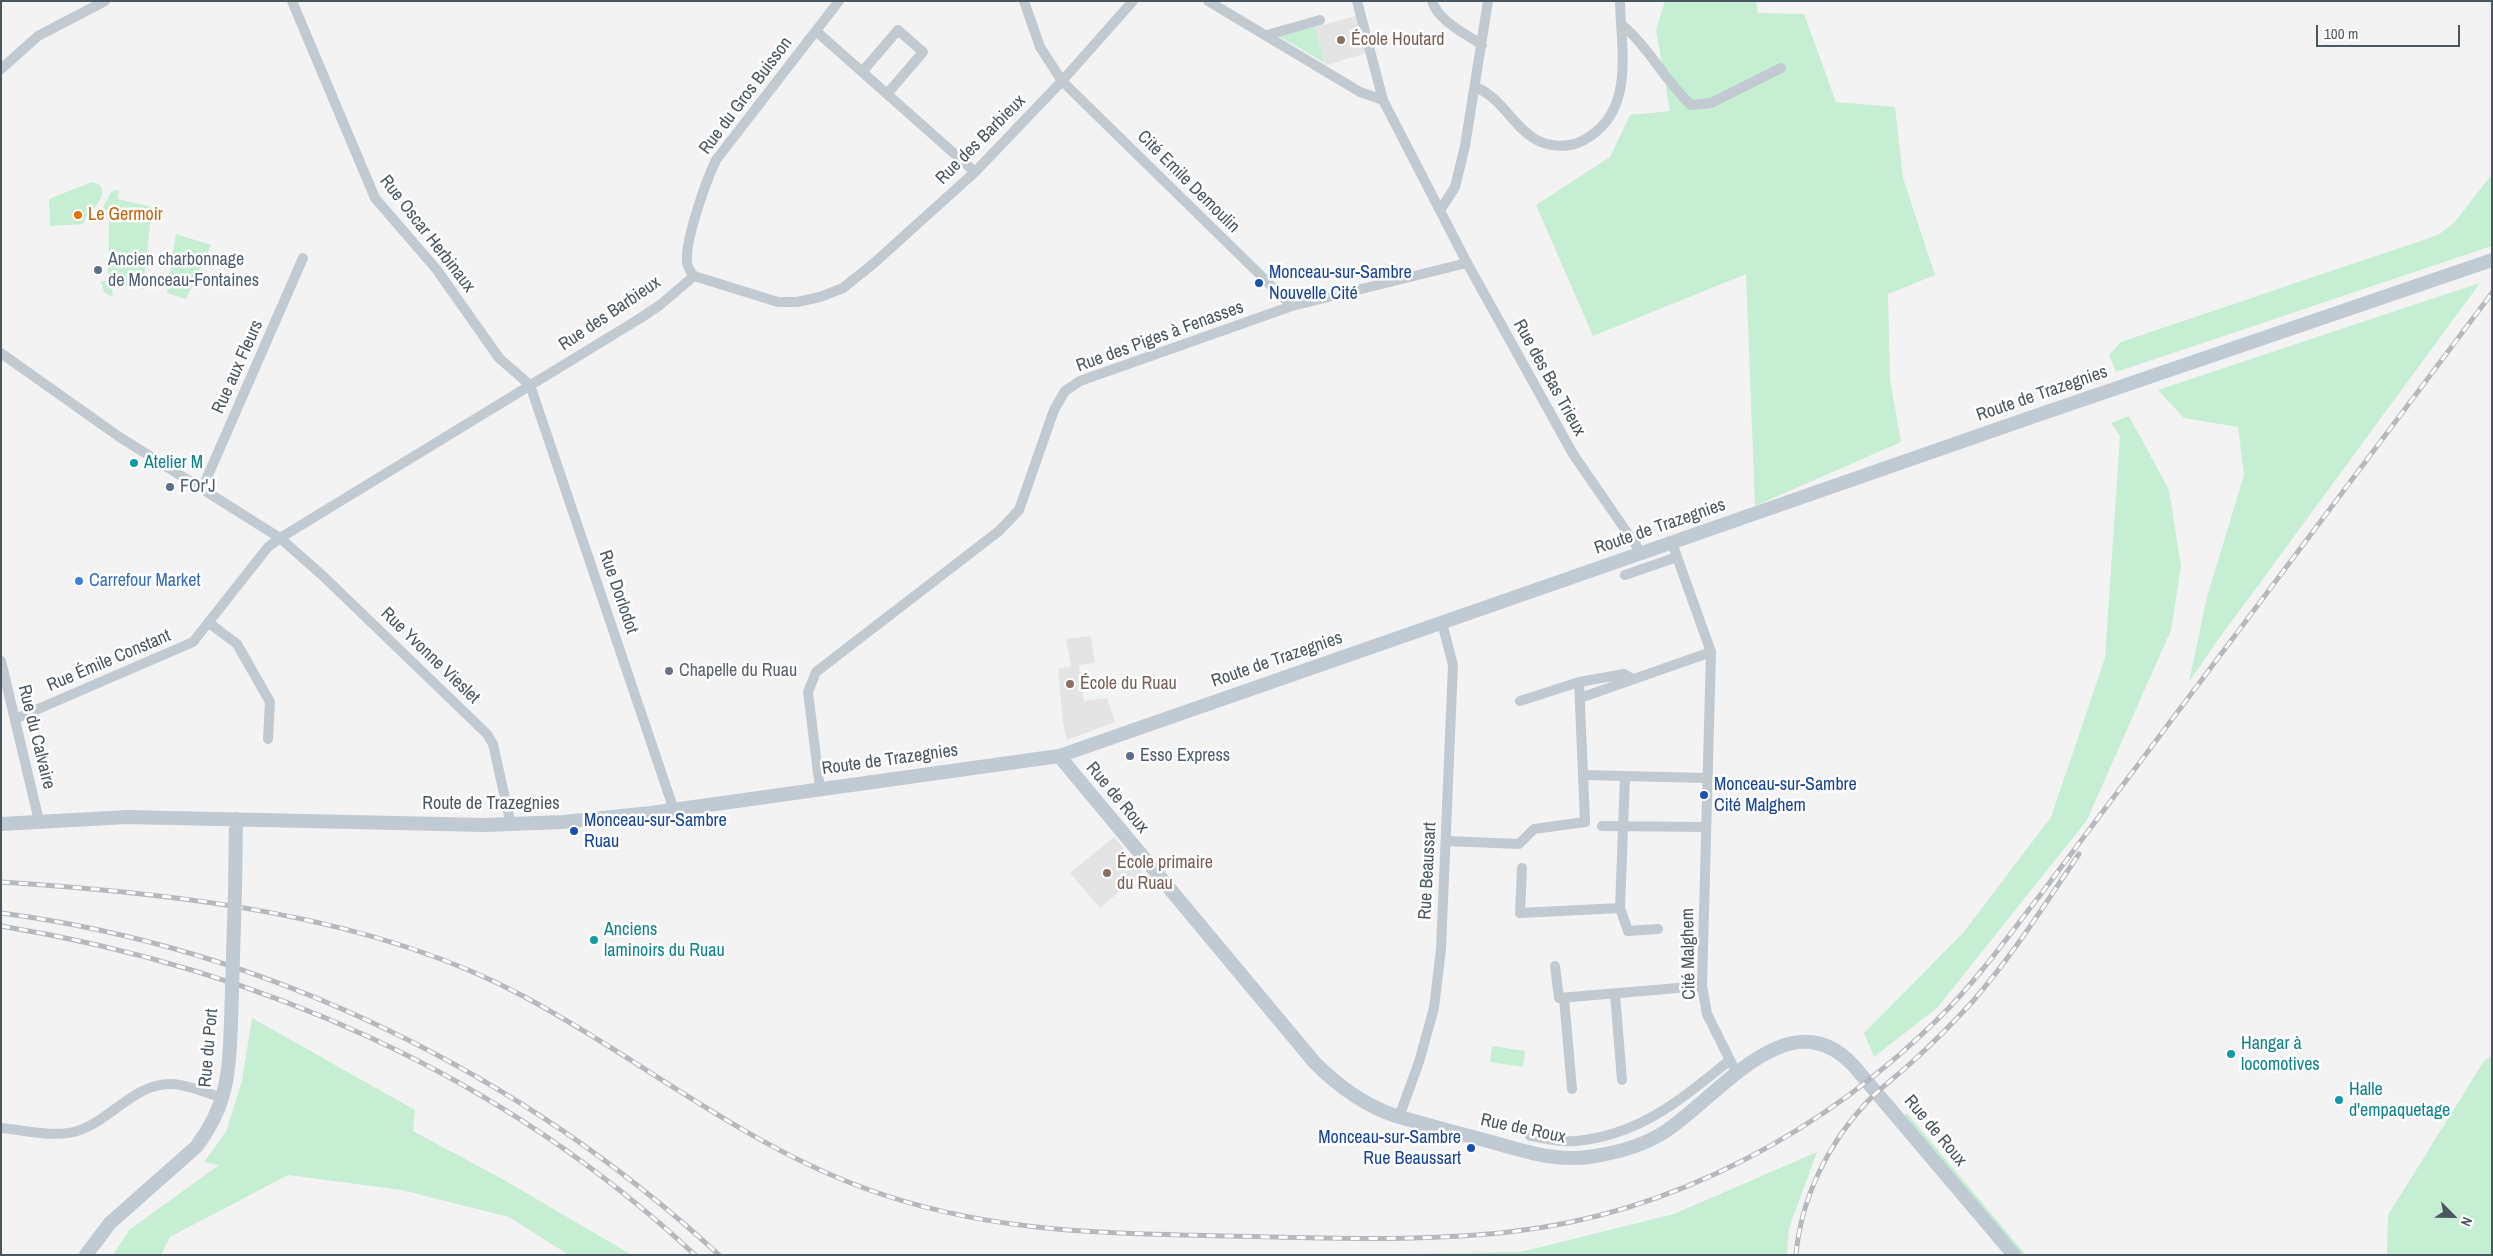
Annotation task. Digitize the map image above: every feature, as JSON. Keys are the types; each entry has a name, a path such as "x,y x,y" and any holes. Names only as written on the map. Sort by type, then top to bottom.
{"main road":[{"name":"Route de Trazegnies","path":"1,824 121,817 511,824 589,820 674,810 1059,756 2492,260"},
{"name":"Rue de Roux","path":"1059,756 1315,1062 1335,1080 1364,1100 1399,1117 1544,1157 1594,1157 1631,1147 1661,1134 1765,1053 1790,1043 1812,1043 1838,1052 1850,1062 2014,1255"},
{"name":"Rue du Port","path":"86,1255 123,1211 196,1147 213,1122 223,1098 229,1072 236,819"}],"street":[{"path":"1,69 38,36 105,1"},
{"name":"Rue Oscar Herbinaux","path":"292,1 375,198 437,270 499,358 530,385"},
{"name":"Rue du Gros Buisson","path":"694,276 687,264 687,251 705,183 716,160 839,1"},
{"name":"Cité Emile Demoulin","path":"1024,1 1040,47 1062,80 1292,306"},
{"name":"Rue des Barbieux","path":"280,538 646,315 694,276 778,302 798,302 820,297 843,288 975,172 1133,1"},
{"path":"1208,1 1360,92 1383,100"},
{"name":"Rue des Bas Trieux","path":"1357,1 1383,100 1441,209 1467,263 1573,454 1642,554"},
{"path":"1432,1 1434,8 1449,22 1482,45"},
{"path":"1441,209 1455,187 1476,87 1488,1"},
{"path":"1476,87 1489,92 1534,139 1548,144 1578,143 1596,134 1612,117 1619,98 1622,77 1620,1"},
{"path":"1267,36 1320,20"},
{"path":"1621,24 1636,37 1676,91 1691,106 1710,103 1782,68"},
{"path":"862,72 898,30 923,52 887,94"},
{"path":"816,31 975,172"},
{"name":"Rue aux Fleurs","path":"202,489 303,258"},
{"name":"Rue des Piges à Fenasses","path":"820,789 808,692 816,672 999,531 1019,510 1054,410 1065,391 1080,381 1292,306 1467,263"},
{"name":"Rue Yvonne Vieslet","path":"1,353 118,436 280,538 322,575 488,734 493,744 511,824"},
{"name":"Rue Dorlodot","path":"530,385 674,810"},
{"name":"Rue Émile Constant","path":"15,719 193,642 268,547 280,538"},
{"name":"Cité Malghem","path":"1672,543 1711,652 1702,986 1707,1014 1738,1074"},
{"path":"1625,576 1677,558"},
{"path":"209,623 237,644 270,702 268,739"},
{"name":"Rue Beaussart","path":"1399,1117 1419,1062 1434,1008 1441,949 1453,664 1442,623"},
{"path":"1580,698 1711,652"},
{"name":"Rue du Calvaire","path":"1,661 39,821"},
{"path":"1520,701 1579,682 1624,674 1633,680"},
{"path":"1446,840 1519,844 1534,829 1585,822 1579,682"},
{"path":"1583,775 1707,778"},
{"path":"1625,776 1620,908 1628,931 1658,930"},
{"path":"1602,826 1706,827"},
{"path":"1522,868 1520,913 1620,908"},
{"path":"1555,966 1559,998 1702,986"},
{"path":"1614,994 1622,1080"},
{"path":"1564,998 1572,1089"},
{"name":"Rue de Roux","path":"1530,1136 1574,1141 1622,1132 1665,1111 1730,1060"},
{"path":"1,1128 74,1132 92,1126 140,1093 163,1085 171,1084 192,1088 223,1098"}],"shaded area":[{"name":"École Houtard","path":"1356,16 1367,53 1326,65 1315,27"},
{"name":"École du Ruau","path":"1091,636 1095,663 1079,665 1084,701 1107,698 1115,722 1067,740 1063,723 1058,669 1071,666 1066,639"},
{"name":"École primaire du Ruau","path":"1114,837 1143,872 1100,908 1070,873"}],"green space":[{"path":"1665,1 1756,1 1758,13 1804,14 1836,102 1895,107 1903,178 1935,275 1888,294 1890,379 1901,442 1755,506 1746,274 1593,336 1536,205 1610,157 1630,115 1670,111 1656,30"},
{"path":"1315,27 1325,63 1278,36"},
{"path":"2492,174 2492,246 2116,372 2109,355 2121,342 2438,235 2454,223"},
{"path":"92,182 100,185 102,196 83,224 50,226 49,199"},
{"path":"119,190 118,199 152,207 143,289 125,286 112,289 113,296 110,296 103,289 101,281 108,281 109,220 101,211 111,192"},
{"path":"176,234 211,245 186,299 167,293"},
{"path":"2480,283 2189,682 2207,597 2244,475 2238,427 2184,418 2158,390"},
{"path":"2129,416 2169,490 2181,566 2171,630 2087,820 1938,1007 1874,1057 1864,1033 1963,933 2051,817 2105,658 2120,436 2111,423"},
{"path":"252,1018 415,1110 413,1131 504,1180 632,1255 569,1255 509,1217 402,1190 288,1175 170,1237 161,1255 113,1255 129,1230 219,1165 204,1162 226,1132 242,1081"},
{"path":"1492,1046 1525,1051 1523,1067 1490,1062"},
{"path":"2492,1055 2492,1255 2387,1255 2388,1215 2484,1061"},
{"path":"1907,1113 2026,1255 2021,1255 1904,1116"},
{"path":"1817,1152 1789,1228 1787,1255 1344,1255 1521,1252 1674,1214"}],"railway":[{"path":"1,882 134,893 201,901 269,912 336,927 401,945 464,968 523,996 608,1045 732,1124 775,1148 864,1188 909,1203 954,1214 1044,1228 1135,1234 1334,1238 1474,1235 1509,1232 1570,1222 1630,1207 1687,1186 1744,1160 1797,1130 1848,1095 1897,1057 1942,1015 1981,972 2041,894 2492,293"},
{"path":"1796,1255 1799,1234 1810,1193 1828,1154 1840,1136 1871,1098 1951,1025 1988,984 2079,854"},
{"path":"1,913 100,930 198,956 293,989 386,1029 476,1076 562,1130 643,1190 719,1255"},
{"path":"1,926 98,945 192,970 284,1001 373,1039 459,1083 541,1133 620,1191 695,1255"}],"place":[{"name":"École Houtard","path":"1341,40"},
{"name":"Le Germoir","path":"78,215"},
{"name":"Ancien charbonnage de Monceau-Fontaines","path":"98,270"},
{"name":"Monceau-sur-Sambre Nouvelle Cité","path":"1259,283"},
{"name":"Atelier M","path":"134,463"},
{"name":"FOr'J","path":"170,487"},
{"name":"Carrefour Market","path":"79,581"},
{"name":"Chapelle du Ruau","path":"669,671"},
{"name":"École du Ruau","path":"1070,684"},
{"name":"Esso Express","path":"1130,756"},
{"name":"Monceau-sur-Sambre Cité Malghem","path":"1704,795"},
{"name":"Monceau-sur-Sambre Ruau","path":"574,831"},
{"name":"École primaire du Ruau","path":"1107,873"},
{"name":"Anciens laminoirs du Ruau","path":"594,940"},
{"name":"Hangar à locomotives","path":"2231,1054"},
{"name":"Halle d'empaquetage","path":"2339,1100"},
{"name":"Monceau-sur-Sambre Rue Beaussart","path":"1471,1148"}]}
